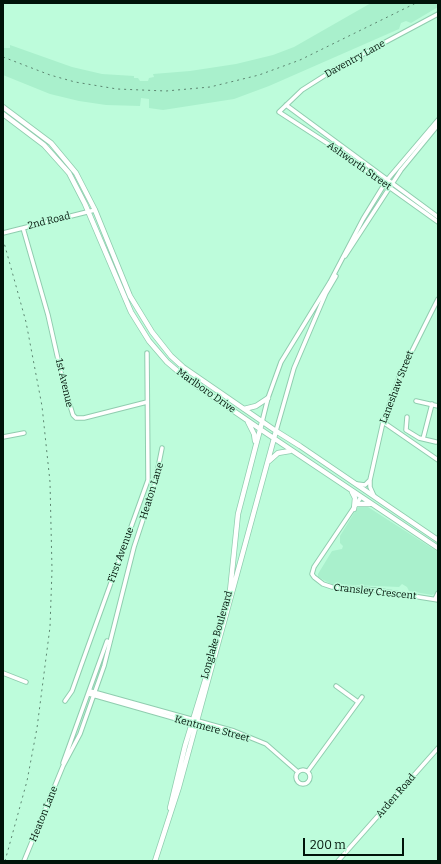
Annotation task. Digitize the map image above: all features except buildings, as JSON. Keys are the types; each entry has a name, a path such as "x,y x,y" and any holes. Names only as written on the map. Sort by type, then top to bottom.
{"main road":[{"name":"Marlboro Drive","path":"3,107 38,131 58,150 76,173 95,210 130,296 160,343 183,368 438,540"},
{"name":"Marlboro Drive","path":"3,114 38,139 60,162 77,186 131,312 149,341 167,362 186,379 260,430 438,548"},
{"path":"244,409 256,406 268,398"},
{"path":"247,421 254,434 255,447"},
{"name":"Longlake Boulevard","path":"232,588 238,514 262,422"},
{"name":"Longlake Boulevard","path":"155,861 163,839 276,431"},
{"path":"266,467 270,459 278,453 292,451"},
{"path":"356,485 361,491 361,497"},
{"path":"352,491 355,498 354,509"},
{"path":"358,504 372,504"}],"street":[{"name":"Daventry Lane","path":"279,112 302,90 335,69 438,14"},
{"name":"Ashworth Street","path":"286,105 438,217"},
{"name":"Ashworth Street","path":"279,112 438,222"},
{"path":"276,431 294,368 331,283 363,219 387,180 438,120"},
{"path":"262,422 268,398 281,362 392,183 411,157 438,125"},
{"name":"2nd Road","path":"3,233 95,210"},
{"name":"1st Avenue","path":"23,228 48,315 64,386 73,415 76,418 84,418 147,402"},
{"name":"Laneshaw Street","path":"375,497 370,487 370,480 383,422 400,375 438,299"},
{"path":"147,353 147,402"},
{"path":"416,400 438,406"},
{"name":"First Avenue","path":"64,701 69,697 80,670 148,480 147,402"},
{"path":"423,439 432,404"},
{"path":"407,417 406,430 417,437 436,442"},
{"path":"383,422 438,460"},
{"path":"3,437 24,433"},
{"name":"Heaton Lane","path":"24,861 104,666 113,625 134,547 155,483 162,448"},
{"path":"356,485 365,485 370,480"},
{"name":"Cransley Crescent","path":"361,497 358,504 314,567 312,574 314,577 323,584 332,587 375,590 436,599"},
{"path":"436,599 438,593"},
{"path":"3,673 26,682"},
{"path":"336,686 358,702"},
{"name":"Heaton Lane","path":"63,766 80,734 92,693"},
{"name":"Kentmere Street","path":"92,693 195,722 234,731 269,746 298,772"},
{"path":"308,771 302,770 298,772 298,781 305,784 310,779 308,771 362,697"},
{"name":"Arden Road","path":"338,861 438,748"}],"shaded area":[{"path":"371,3 438,3 438,7 411,23 406,21 401,23 399,29 269,86 234,99 163,110 149,108 149,99 141,98 140,106 106,105 79,101 50,94 3,75 3,48 10,48 10,45 72,67 102,74 134,76 134,78 138,78 140,81 148,81 149,78 154,77 153,74 190,71 236,64 273,55 294,47"},
{"path":"361,506 368,507 438,552 438,588 436,593 432,595 409,591 407,587 402,584 399,587 331,584 318,577 318,574 332,551 342,549 343,546 340,543 340,536 357,508"}],"railway":[{"path":"3,57 50,75 75,82 117,89 166,91 210,87 259,75 300,60 416,3"},
{"path":"3,239 26,322 42,406 50,482 52,570 50,627 37,728 27,781 5,861"}]}
